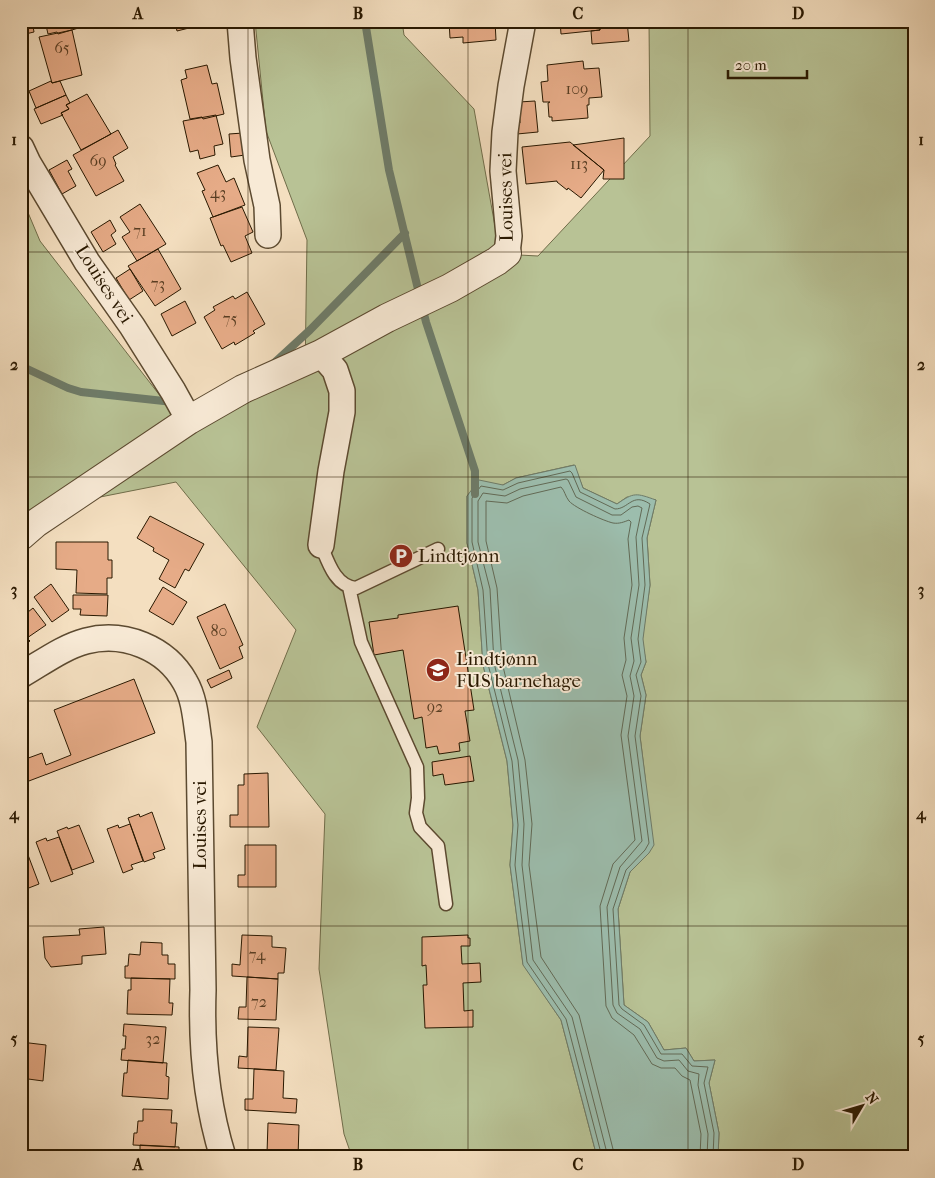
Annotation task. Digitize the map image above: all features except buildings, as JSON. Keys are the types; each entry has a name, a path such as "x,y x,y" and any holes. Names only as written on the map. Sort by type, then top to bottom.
{"street":[{"path":"240,21 243,58 256,151 267,206 268,235"},
{"name":"Louises vei","path":"21,536 36,523 179,426 243,389 320,354 450,288 497,261 506,253 509,236 503,171 505,132 523,21"},
{"name":"Louises vei","path":"21,148 87,262 132,326 174,391 179,426"},
{"path":"320,354 335,370 342,391 342,412 331,472 321,545"},
{"name":"Louises vei","path":"21,675 66,649 86,641 110,637 132,641 154,649 173,664 186,683 193,703 199,742 204,1065 209,1102 223,1157"}],"lane":[{"path":"321,545 332,570 341,582 348,587 356,588 438,549"},
{"path":"348,587 361,642 417,767 418,798 416,813 420,827 438,846 446,904"}],"shaded area":[{"path":"255,21 402,21 404,35 474,109 500,254 538,256 650,136 649,21 914,21 914,1157 718,1157 719,1133 709,1083 715,1060 694,1061 686,1048 664,1050 648,1022 624,1005 618,909 630,872 649,853 645,777 640,736 646,695 641,675 646,662 642,640 650,585 647,538 656,500 627,497 617,504 583,488 574,465 516,478 503,485 467,496 467,543 478,590 483,665 507,761 513,825 510,865 523,964 561,1020 597,1157 352,1157 344,1134 319,969 325,814 257,727 296,630 176,482 75,502 21,547 21,196 40,241 175,415 305,376 307,240 266,131"}],"water":[{"name":"Lindtjønn","path":"575,465 583,488 617,504 627,497 635,495 656,500 647,538 650,585 643,639 646,662 641,675 646,695 640,736 654,845 649,853 630,872 618,909 624,1005 648,1022 664,1050 686,1048 694,1061 715,1060 709,1083 719,1133 718,1157 597,1157 561,1020 523,965 510,865 513,825 507,761 483,665 478,590 467,543 467,496 479,480 503,485 516,478"}],"waterway":[{"path":"365,21 389,170 426,322 475,471 475,494"},
{"path":"273,364 310,330 405,233"},
{"path":"21,366 81,392 173,402"}],"place":[{"name":"Lindtjønn","path":"401,556"},
{"name":"Lindtjønn FUS barnehage","path":"438,670"}]}
